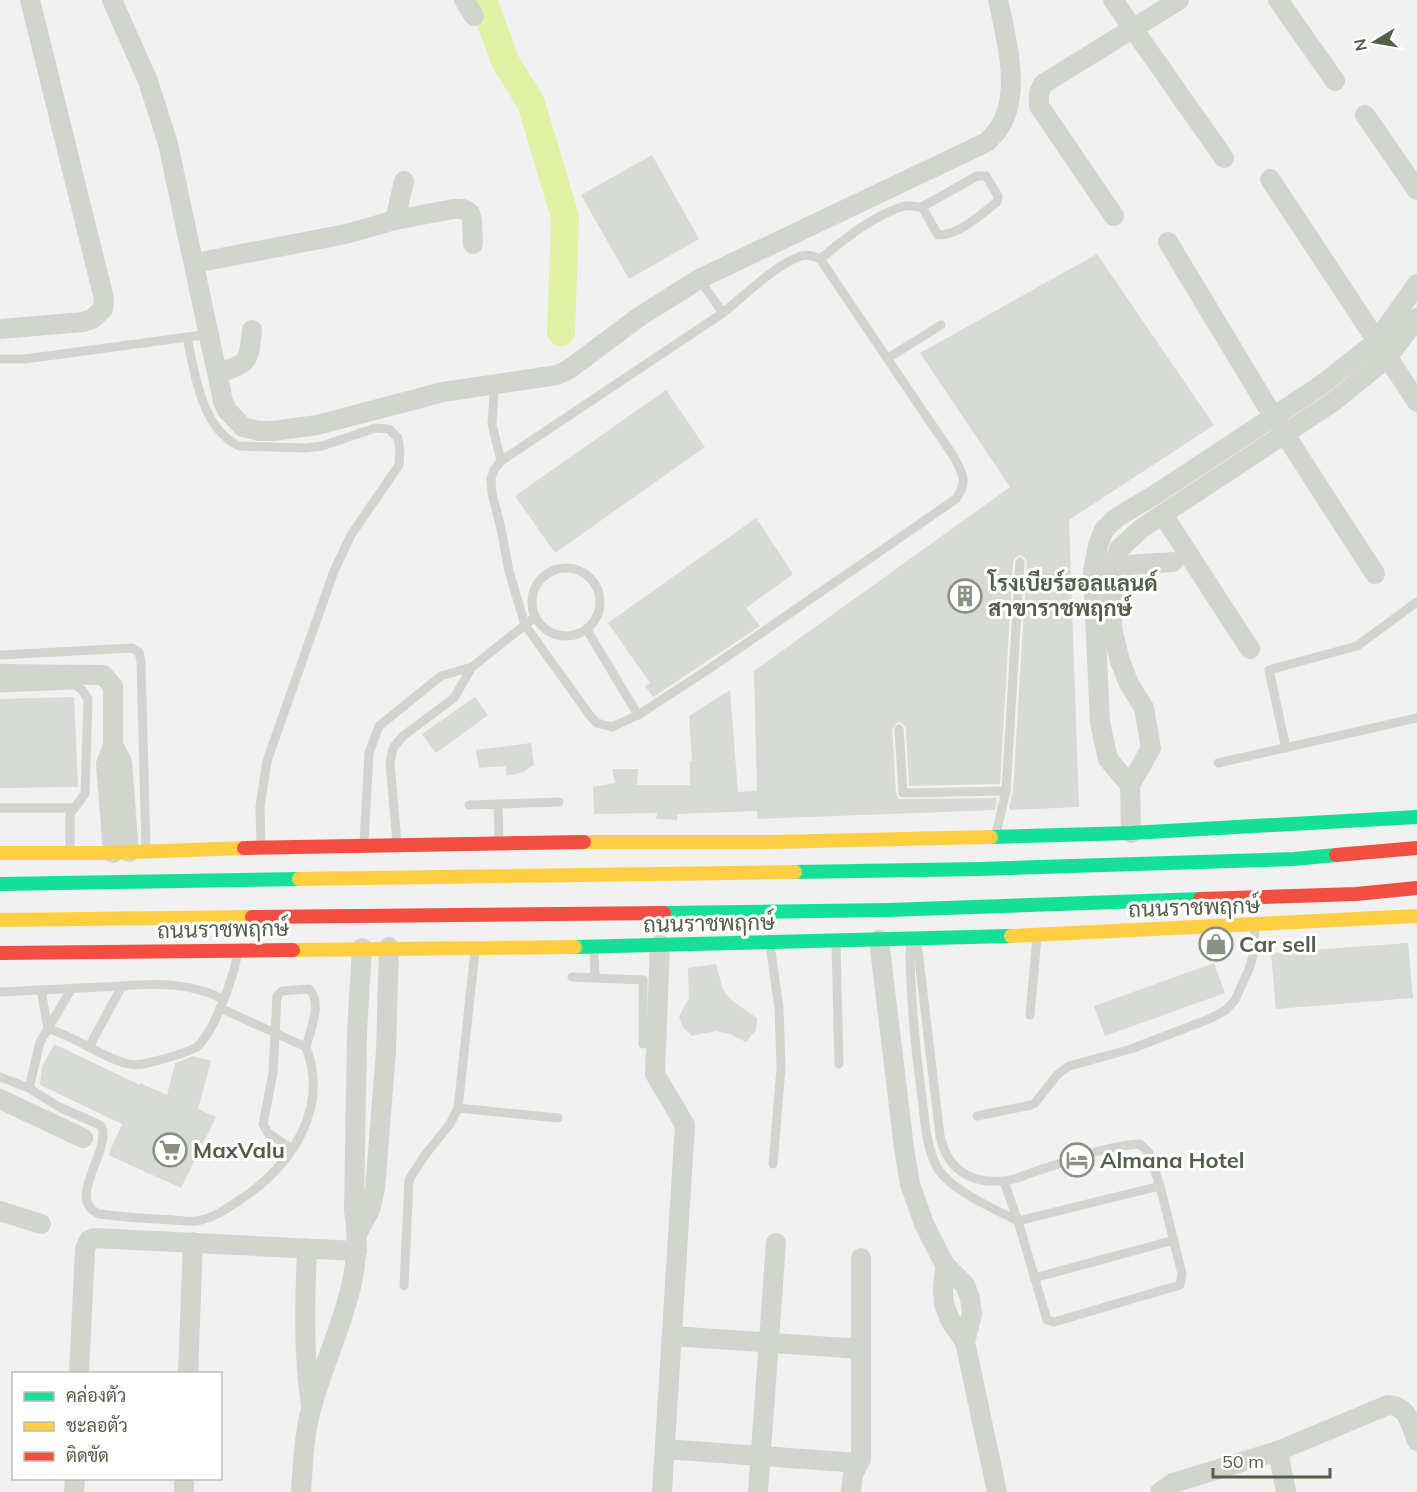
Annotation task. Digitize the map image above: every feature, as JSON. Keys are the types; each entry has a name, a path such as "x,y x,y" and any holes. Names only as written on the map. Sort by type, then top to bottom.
{"main road":[{"path":"0,854 70,854 261,847 772,842 995,837 1131,833 1416,817"},
{"path":"1371,832 1416,817"},
{"path":"1294,859 1349,840"},
{"name":"ถนนราชพฤกษ์","path":"0,885 891,871 1294,859 1417,848"},
{"path":"123,852 139,858 199,864"},
{"path":"231,866 267,871 297,880"},
{"name":"ถนนราชพฤกษ์","path":"0,920 888,910 1356,894 1417,888"},
{"path":"1194,927 1356,894"},
{"name":"ถนนราชพฤกษ์","path":"0,953 238,950 362,954 389,947 836,943 1366,921 1417,916"}],"street":[{"path":"0,329 83,322 92,319 103,309 104,299 30,0"},
{"path":"112,0 148,81 168,144 227,410 243,427 273,431 378,419 418,398 443,392 543,379 557,375 568,370 667,298 699,279 987,142 1000,127 1012,82 1008,42 998,0"},
{"path":"1113,0 1224,158"},
{"path":"1114,216 1039,106 1039,93 1043,84 1179,0"},
{"path":"1278,0 1335,81"},
{"path":"1365,115 1417,190"},
{"path":"1270,179 1417,402"},
{"path":"395,220 404,181"},
{"path":"195,263 346,234 395,220 453,209 463,209 470,213 473,244"},
{"path":"1168,242 1273,416 1375,574"},
{"path":"1130,785 1108,759 1100,723 1093,572 1098,545 1104,530 1116,518 1320,386 1381,350 1417,284"},
{"path":"1131,833 1130,785 1150,748 1144,708 1129,684 1120,661 1112,628 1113,566 1119,549 1142,528 1333,402 1381,350 1417,318"},
{"path":"218,373 241,365 246,360 250,350 252,330"},
{"path":"1144,500 1160,517 1250,649"},
{"path":"1113,566 1173,562"},
{"path":"0,674 103,675 113,686 113,745 106,764 123,852"},
{"path":"879,940 903,1148 910,1184 924,1224 945,1265 965,1285 970,1298 972,1314 965,1342"},
{"path":"660,945 655,1074 685,1125 663,1492"},
{"path":"301,1492 303,1453 311,1407 350,1293 358,1241 375,1189 386,1051 389,947"},
{"path":"358,1241 354,1211 357,1032 362,954"},
{"path":"357,1068 383,1071"},
{"path":"0,1099 83,1138"},
{"path":"0,1211 40,1224"},
{"path":"79,1372 85,1249 89,1240 98,1237 307,1248 358,1241"},
{"path":"188,1372 193,1242"},
{"path":"759,1492 776,1243"},
{"path":"307,1248 304,1337 311,1407"},
{"path":"851,1492 853,1474 861,1459 861,1258"},
{"path":"945,1265 944,1304 950,1320 965,1342 997,1492"},
{"path":"672,1336 861,1349"},
{"path":"1160,1492 1173,1483 1278,1451 1388,1405 1398,1405 1406,1413 1417,1441"},
{"path":"665,1449 858,1463"},
{"path":"1278,1451 1286,1492"}],"lane":[{"path":"820,259 855,231 875,219 906,206 922,207 977,176 986,176 998,196 997,202 969,224 948,235 938,236 922,207"},
{"path":"803,255 820,259 954,457 962,473 964,484 962,492 956,499 706,671 638,715 612,727 597,723 525,625 508,571 491,478 501,461 723,313 777,270 792,261 803,255"},
{"path":"699,279 723,313"},
{"path":"888,358 941,325"},
{"path":"0,359 25,359 210,334"},
{"path":"186,337 196,378 209,416 225,437 239,447 322,446 375,428 378,419 398,438 400,450 399,465 351,535 334,571 267,761 260,807 261,847"},
{"path":"494,395 492,424 501,461"},
{"path":"995,837 1006,791 1020,562"},
{"path":"574,568 591,578 600,595 598,614 587,630 576,635 558,635 542,627 535,617 532,598 539,580 555,569 574,568"},
{"path":"1286,747 1269,670 1357,646 1417,602"},
{"path":"398,845 390,763 393,747 403,736 454,698 472,667 535,617"},
{"path":"587,630 638,715"},
{"path":"0,655 132,648 139,652 141,663 123,852"},
{"path":"364,846 369,753 379,726 441,676 472,667"},
{"path":"0,688 76,685 87,699 85,794 72,808 69,819 70,854"},
{"path":"1218,763 1417,718"},
{"path":"899,729 903,793 1006,791"},
{"path":"469,805 560,802"},
{"path":"498,804 499,843"},
{"path":"0,808 72,808"},
{"path":"977,1116 1031,1105 1056,1075 1069,1066 1131,1049 1209,1019 1226,1010 1235,1000 1249,969 1254,952 1255,926"},
{"path":"1030,1015 1037,936"},
{"path":"913,939 920,974 943,1151 958,1171 971,1178 1004,1182 1130,1144 1140,1144 1149,1153 1160,1186 1182,1274 1180,1285 1054,1322 1047,1320 1004,1182"},
{"path":"913,939 910,975 927,1139 939,1170 951,1183 1018,1221 1160,1186"},
{"path":"836,943 839,1064"},
{"path":"770,944 779,1008 781,1068 773,1164"},
{"path":"594,945 595,978"},
{"path":"404,1286 410,1180 424,1155 450,1124 458,1108 476,947"},
{"path":"48,1029 61,1032 117,1061 132,1065 143,1064 195,1048 201,1043 222,1004 237,962 238,950"},
{"path":"910,975 920,974"},
{"path":"572,977 643,980 643,1044"},
{"path":"89,1047 122,986"},
{"path":"0,992 122,986 181,986 208,992 222,1004 306,1047"},
{"path":"29,1088 36,1053 72,988"},
{"path":"0,1077 29,1088 59,1107 102,1127 104,1140 90,1178 85,1200 88,1206 99,1214 196,1221 214,1215 256,1190 274,1173 292,1149 300,1138 308,1119 313,1095 313,1074 306,1047 316,1003 314,994 309,989 282,991 277,996 273,1073 263,1124 268,1132 292,1149"},
{"path":"41,990 48,1029"},
{"path":"920,1084 933,1084"},
{"path":"458,1108 558,1118"},
{"path":"1034,1278 1173,1240"}],"building":[{"path":"652,155 699,239 629,279 581,195"},
{"name":"โรงเบียร์ฮอลแลนด์ สาขาราชพฤกษ์","path":"1097,254 1214,425 1069,520 1079,807 1009,810 1013,791 1027,562 1020,555 1013,562 1000,784 909,786 906,728 898,722 892,729 896,793 899,799 997,798 995,810 757,819 757,811 677,814 677,820 656,819 657,813 594,814 593,787 615,783 612,769 638,769 637,785 690,785 690,761 692,761 689,716 730,690 738,792 757,791 754,671 1010,487 920,353"},
{"path":"666,390 705,447 555,553 515,496"},
{"path":"756,518 793,574 746,608 760,626 653,697 645,686 650,683 608,623"},
{"path":"74,697 78,787 0,788 0,699"},
{"path":"475,697 488,715 436,753 422,734"},
{"path":"531,743 534,765 523,772 506,776 506,766 479,768 476,750"},
{"path":"1408,943 1413,998 1276,1009 1271,953"},
{"path":"1214,963 1225,993 1105,1036 1094,1006"},
{"path":"716,964 723,990 731,1000 757,1018 756,1030 746,1042 730,1034 716,1031 692,1036 683,1027 679,1016 689,998 688,968"},
{"path":"54,1044 140,1085 140,1083 167,1095 175,1063 193,1056 211,1061 198,1109 216,1117 181,1188 108,1155 122,1124 40,1085 42,1067"}],"waterway":[{"path":"483,0 505,61 531,103 565,217 561,332"}],"traffic: fast":[{"path":"991,837 1131,833 1417,817"},
{"path":"795,872 979,869 1294,859 1336,855"},
{"path":"0,884 299,879"},
{"path":"664,913 888,910 1200,899"},
{"path":"575,947 1011,936"}],"traffic: slow":[{"path":"584,842 772,842 991,837"},
{"path":"0,853 106,853 244,848"},
{"path":"299,879 795,872"},
{"path":"1011,936 1417,916"},
{"path":"0,920 252,917"},
{"path":"293,950 575,947"}],"traffic: jam":[{"path":"244,848 584,842"},
{"path":"1336,855 1417,848"},
{"path":"1200,899 1356,894 1417,888"},
{"path":"252,917 664,913"},
{"path":"0,953 293,950"}],"place":[{"name":"โรงเบียร์ฮอลแลนด์ สาขาราชพฤกษ์","path":"965,596"},
{"name":"Car sell","path":"1216,944"},
{"name":"MaxValu","path":"170,1150"},
{"name":"Almana Hotel","path":"1077,1160"}]}
